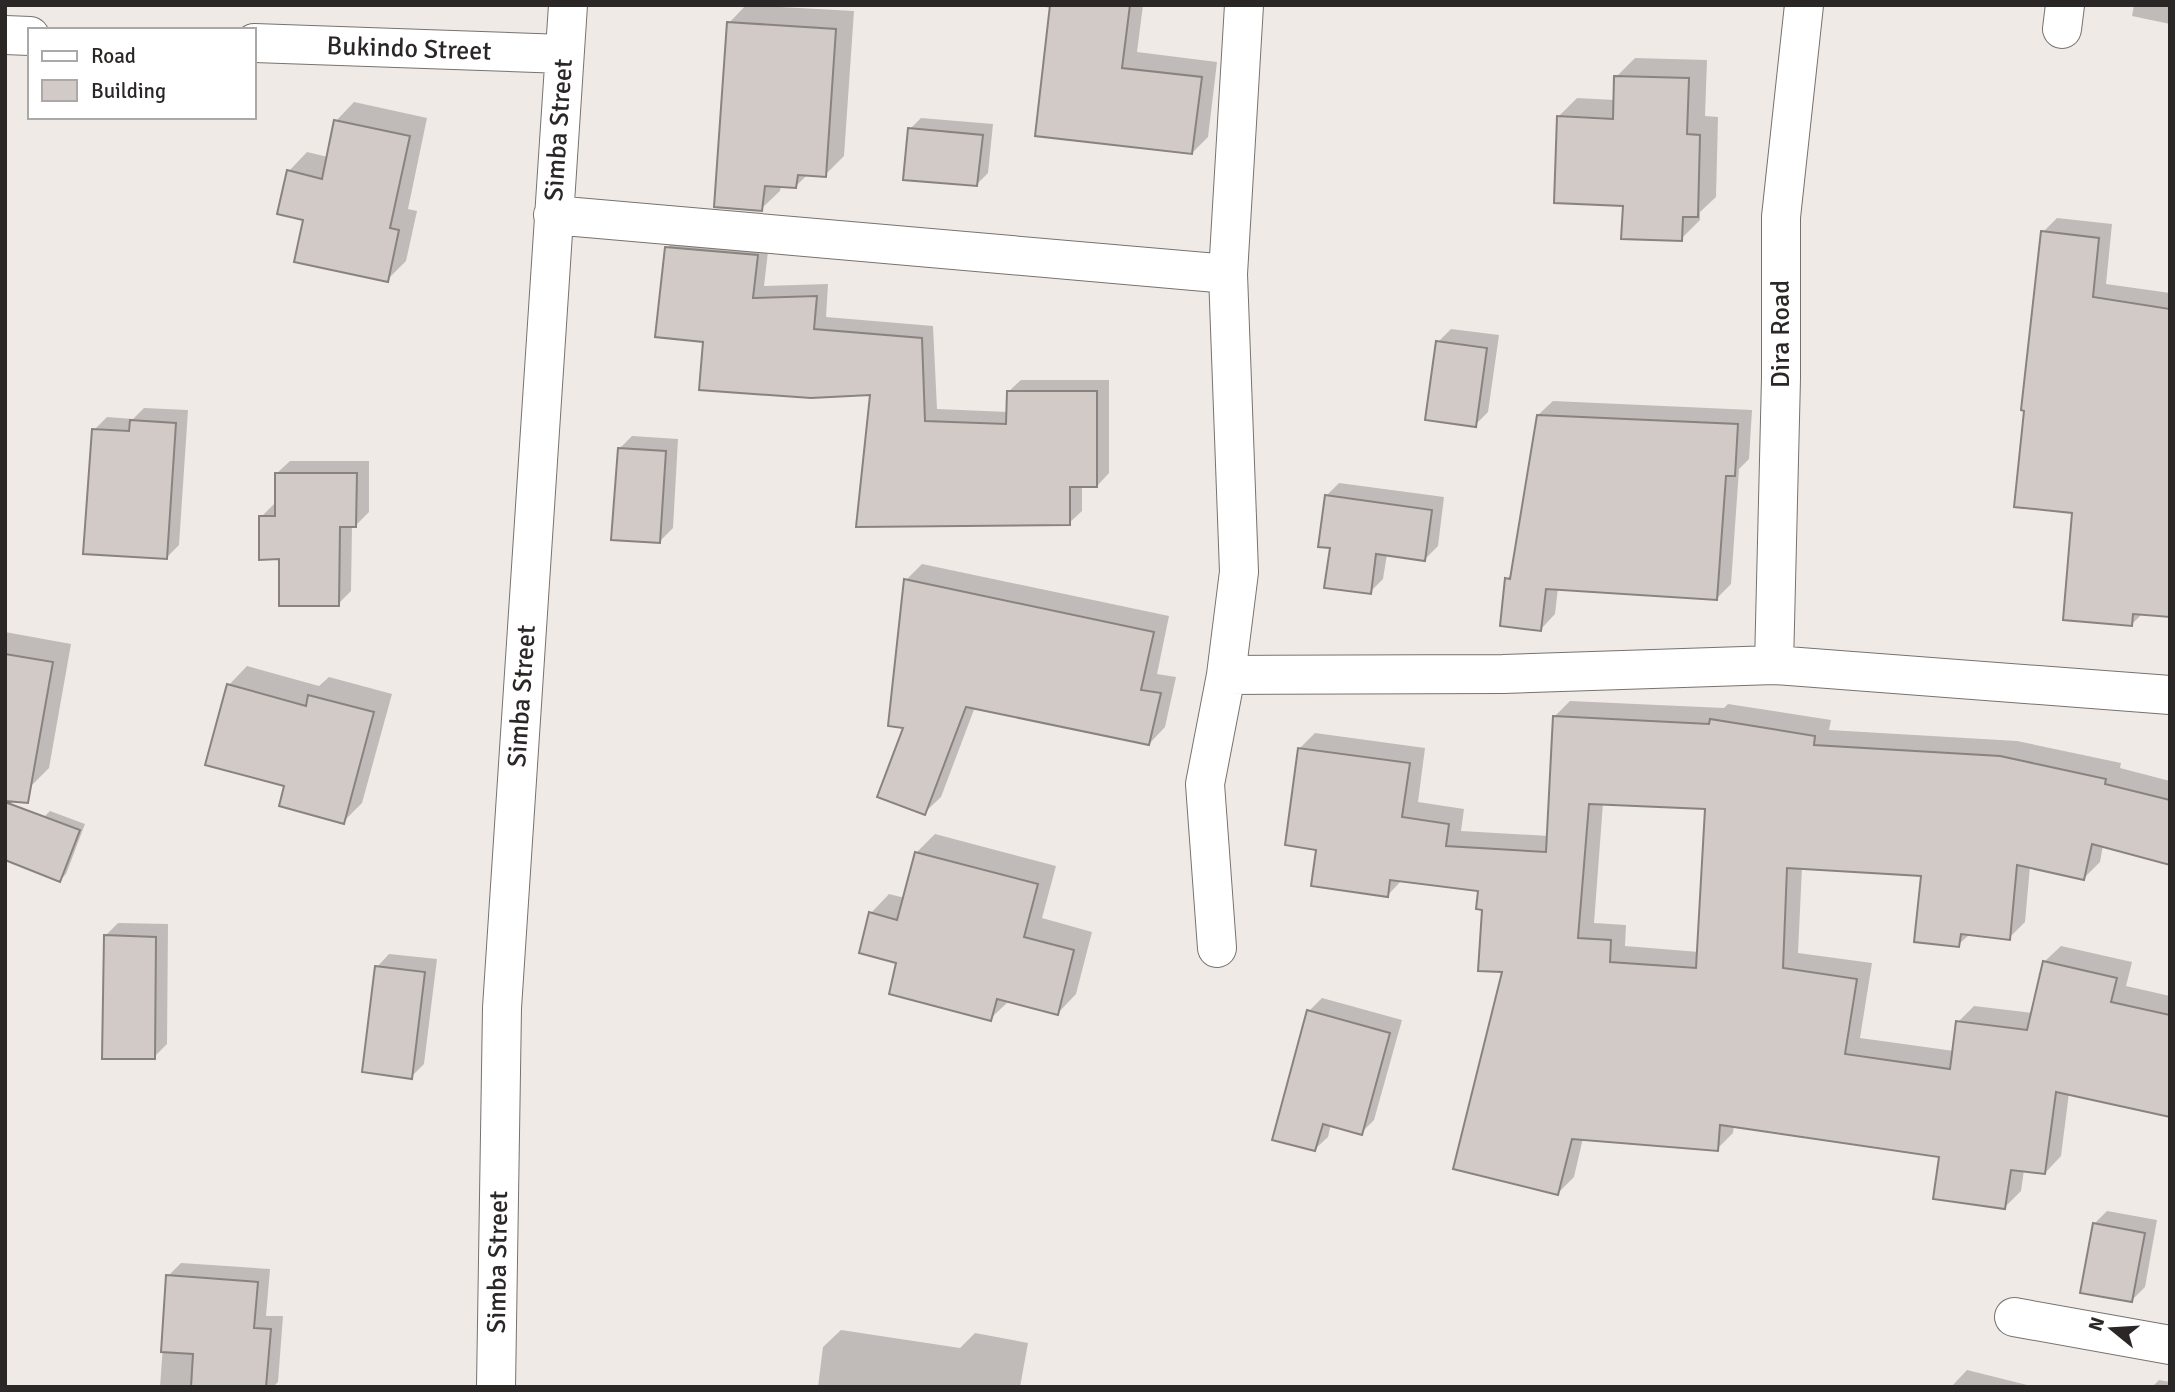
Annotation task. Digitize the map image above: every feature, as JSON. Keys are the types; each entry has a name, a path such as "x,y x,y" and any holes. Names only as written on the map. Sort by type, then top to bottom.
{"street":[{"name":"Simba Street","path":"496,1387 502,1008 568,5"},
{"path":"1217,948 1205,784 1226,675 1239,572 1228,274 1244,5"},
{"name":"Dira Road","path":"1774,665 1781,378 1781,217 1804,5"},
{"path":"5,35 28,36"},
{"name":"Bukindo Street","path":"256,44 564,54"},
{"path":"553,215 1228,274"},
{"path":"1226,675 1503,674 1774,665 2170,695"},
{"path":"2014,1317 2170,1345"}],"building":[{"path":"1050,5 1130,5 1122,68 1202,77 1192,154 1035,136"},
{"path":"727,22 836,29 826,177 798,175 796,188 765,186 762,211 714,207"},
{"path":"1614,76 1689,78 1687,134 1700,135 1698,217 1683,217 1682,241 1621,239 1623,206 1554,203 1557,116 1613,119"},
{"path":"334,120 410,136 390,228 399,230 388,282 294,262 303,220 277,214 287,170 322,179"},
{"path":"908,128 983,135 977,186 903,180"},
{"path":"2041,231 2099,238 2093,297 2170,309 2170,617 2133,614 2132,626 2063,620 2072,513 2014,507 2024,411 2021,410"},
{"path":"665,247 758,255 753,298 817,296 814,329 922,338 925,421 1006,424 1007,391 1097,391 1097,487 1070,487 1070,525 856,527 870,395 811,398 699,390 703,342 655,337"},
{"path":"1436,341 1487,348 1476,427 1425,420"},
{"path":"1537,415 1738,424 1735,476 1726,476 1717,600 1546,589 1541,631 1500,626 1505,578 1510,579"},
{"path":"130,420 176,423 167,559 83,554 92,429 129,431"},
{"path":"618,448 666,451 660,543 611,540"},
{"path":"275,473 357,473 356,527 340,527 339,606 279,606 279,559 259,560 259,516 275,516"},
{"path":"1325,495 1432,510 1425,561 1376,554 1371,594 1324,588 1330,548 1318,547"},
{"path":"904,579 1154,632 1141,690 1161,693 1149,745 966,707 925,815 877,797 903,728 888,726"},
{"path":"5,654 53,662 28,803 5,801"},
{"path":"227,684 306,706 308,695 374,712 344,824 279,806 284,786 205,765"},
{"path":"1553,716 1709,724 1710,719 1815,736 1814,745 2000,756 2106,779 2105,784 2170,800 2170,865 2092,844 2084,880 2017,865 2010,940 1961,934 1959,947 1914,942 1921,876 1787,868 1783,968 1857,979 1845,1054 1950,1069 1956,1021 2027,1030 2043,961 2117,978 2111,1002 2170,1015 2170,1117 2056,1092 2045,1174 2011,1170 2005,1209 1933,1199 1939,1157 1720,1125 1718,1151 1572,1139 1558,1195 1453,1169 1502,972 1478,971 1482,910 1476,909 1478,891 1390,880 1388,897 1311,886 1316,850 1285,845 1298,748 1410,763 1402,817 1449,824 1446,846 1546,852","holes":["1589,804 1705,809 1696,968 1610,962 1611,940 1578,938"]},
{"path":"5,802 80,830 60,882 5,860"},
{"path":"915,852 1038,884 1024,937 1074,950 1058,1015 997,999 991,1021 889,994 896,963 859,953 869,912 897,920"},
{"path":"104,935 156,937 155,1059 102,1059"},
{"path":"375,966 425,972 412,1079 362,1072"},
{"path":"1307,1010 1390,1033 1362,1135 1323,1124 1315,1151 1272,1140"},
{"path":"2093,1223 2145,1233 2132,1302 2080,1293"},
{"path":"166,1275 258,1282 254,1328 271,1329 266,1387 191,1387 193,1354 161,1352"}]}
